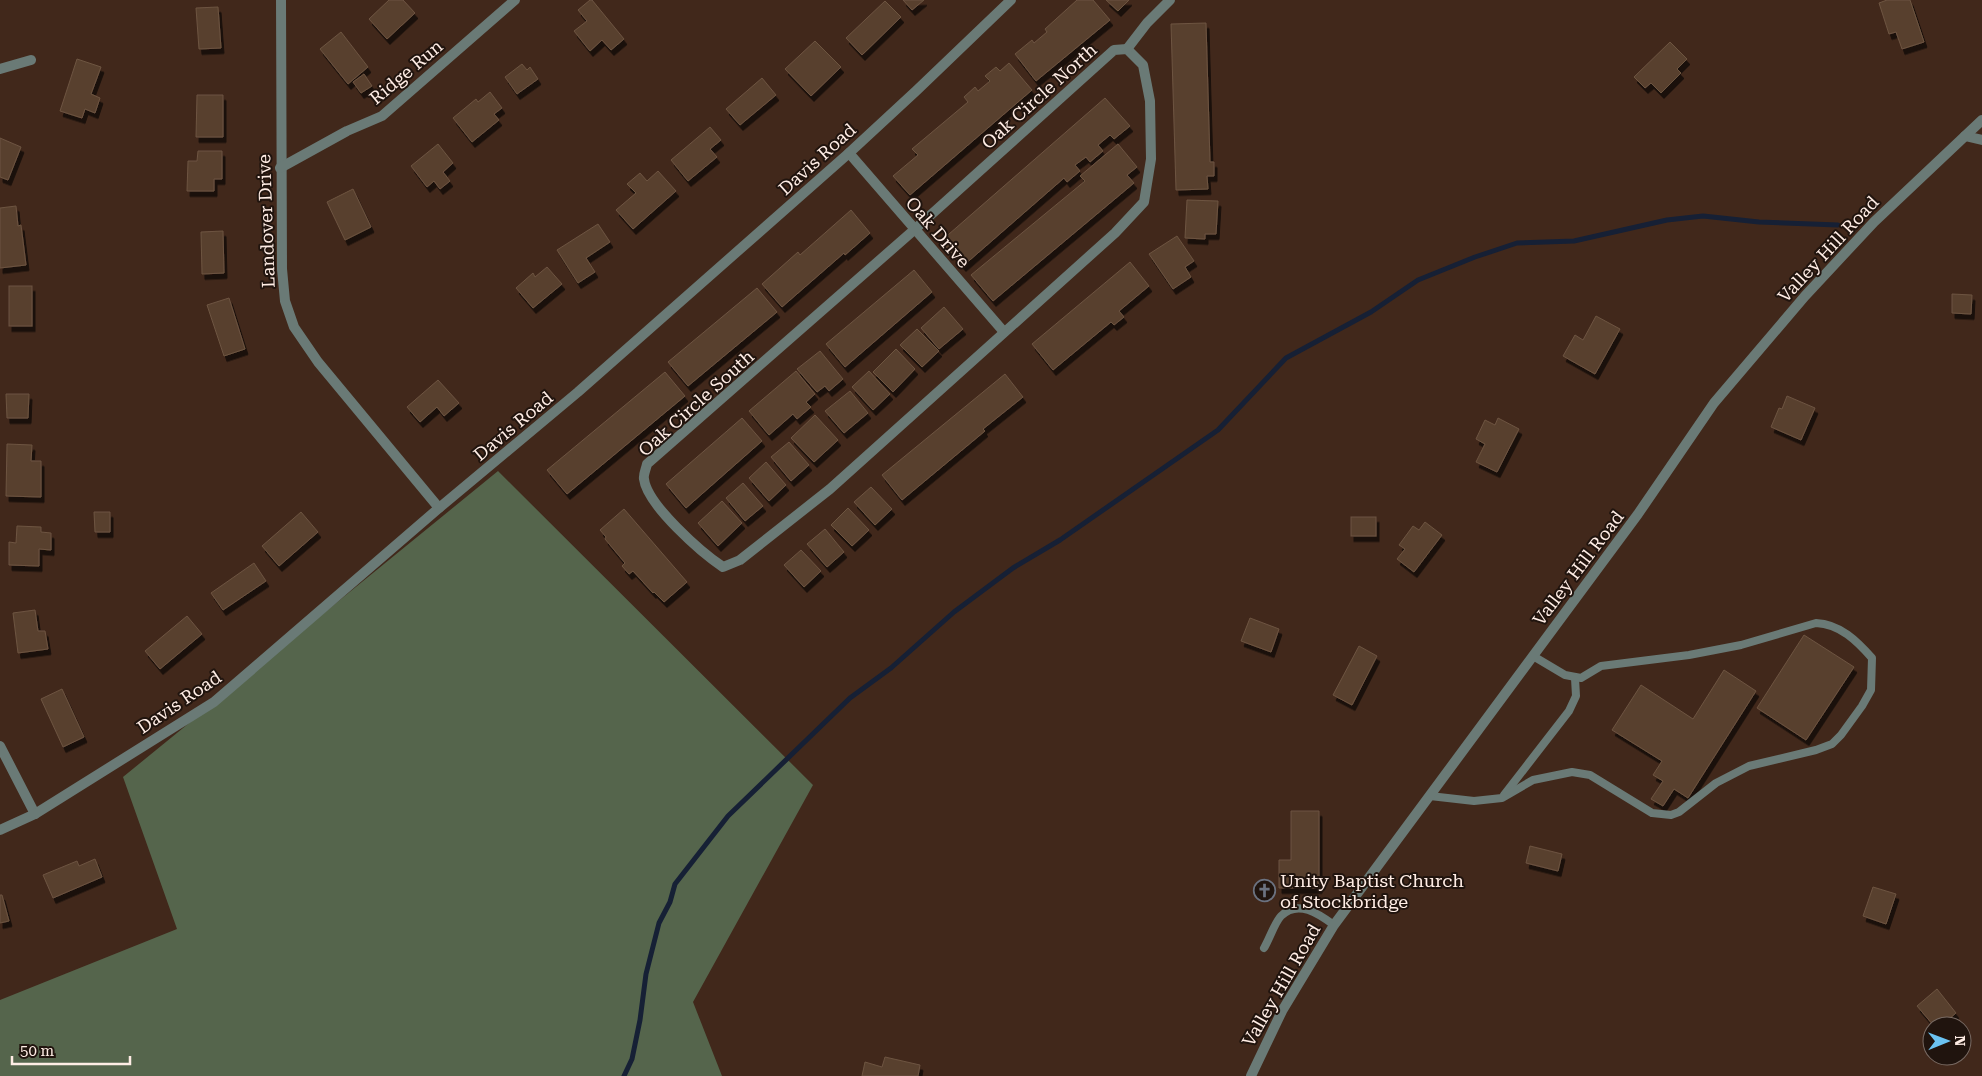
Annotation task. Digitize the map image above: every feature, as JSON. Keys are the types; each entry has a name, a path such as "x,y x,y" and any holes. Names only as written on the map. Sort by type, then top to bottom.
{"street":[{"name":"Landover Drive","path":"281,0 280,168 282,270 286,301 294,327 318,362 439,508"},
{"name":"Ridge Run","path":"280,168 347,130 382,116 515,0"},
{"name":"Davis Road","path":"0,830 35,814 214,702 439,508 585,386 849,153 1011,0"},
{"path":"1004,332 1115,233 1144,202 1151,159 1150,102 1143,65 1127,49 1147,23 1170,0"},
{"name":"Oak Circle North","path":"914,230 1114,50 1127,49"},
{"path":"0,69 31,60"},
{"name":"Valley Hill Road","path":"1251,1076 1282,1011 1334,925 1638,514 1714,404 1805,296 1855,242 1982,120"},
{"path":"1965,136 1982,140"},
{"name":"Oak Drive","path":"849,153 1004,332"},
{"name":"Oak Circle South","path":"914,230 647,464 644,479 654,502 705,555 723,567 740,560 830,489 1004,332"},
{"path":"0,746 35,814"}],"lane":[{"path":"1430,796 1474,801 1502,798 1533,780 1572,772 1590,775 1652,813 1671,815 1679,812 1716,783 1748,766 1816,750 1832,744 1862,706 1871,690 1873,672 1872,658 1862,648 1841,630 1828,624 1816,623 1741,645 1689,655 1601,666 1581,678 1565,675 1533,656"},
{"path":"1502,798 1569,711 1576,696 1575,678"},
{"path":"1264,948 1280,916 1291,910 1302,908 1313,910 1334,925"}],"green space":[{"path":"498,471 813,785 693,1002 722,1076 0,1076 0,1000 177,929 123,777"}],"building":[{"path":"389,0 403,0 415,13 387,39 369,19"},
{"path":"592,0 624,39 611,50 602,40 590,51 574,31 587,21 578,10"},
{"path":"903,0 924,0 912,10"},
{"path":"1077,0 1093,0 1110,20 1036,81 1015,54 1032,40 1034,43 1047,32 1045,29"},
{"path":"1106,0 1129,0 1118,11"},
{"path":"1887,0 1910,0 1924,42 1902,49 1896,32 1889,34 1879,3"},
{"path":"885,1 901,17 862,55 846,38"},
{"path":"218,7 221,48 199,49 196,8"},
{"path":"1206,23 1210,162 1214,162 1214,176 1207,176 1208,189 1176,190 1171,24"},
{"path":"341,32 368,67 348,84 320,49"},
{"path":"815,41 841,67 811,96 785,69"},
{"path":"1670,42 1687,59 1677,69 1681,73 1661,93 1651,83 1645,88 1634,77"},
{"path":"77,59 101,67 91,94 100,98 95,113 85,109 82,118 60,111"},
{"path":"1009,63 1032,90 910,195 893,176 918,155 912,149 968,102 964,97 975,87 978,91 990,81 985,76 996,67 1000,71"},
{"path":"522,64 527,70 530,67 538,79 517,94 505,77"},
{"path":"364,74 372,86 361,93 353,82"},
{"path":"762,78 776,95 740,125 726,109"},
{"path":"490,92 502,108 494,114 499,120 472,142 453,118 476,99 478,102"},
{"path":"197,95 223,95 223,137 196,137"},
{"path":"1105,98 1130,126 1114,139 1110,135 1098,145 1103,151 1090,162 1086,157 1075,165 1080,171 1067,182 1064,178 963,266 941,241"},
{"path":"710,127 721,140 710,149 717,157 688,181 671,160"},
{"path":"0,138 21,147 8,180 0,177"},
{"path":"438,144 453,163 443,172 450,181 440,189 434,181 427,187 411,166"},
{"path":"1118,144 1137,167 1127,175 1134,183 993,301 971,275 1085,181 1080,176"},
{"path":"198,151 222,151 222,179 214,179 214,191 187,191 188,161 197,161"},
{"path":"658,171 676,191 633,229 616,210 636,193 627,184 640,173 647,181"},
{"path":"353,189 371,227 345,240 327,202"},
{"path":"1187,200 1218,201 1216,234 1205,234 1205,239 1185,238"},
{"path":"16,206 18,226 21,225 26,265 0,268 0,208"},
{"path":"851,210 870,233 782,307 762,284 798,252 800,255"},
{"path":"598,224 610,242 586,258 595,272 578,283 557,250"},
{"path":"223,231 224,273 202,274 201,232"},
{"path":"1177,236 1194,261 1185,267 1191,277 1173,289 1149,254"},
{"path":"1130,262 1149,286 1119,311 1124,317 1114,325 1111,322 1053,370 1032,344"},
{"path":"547,267 562,284 533,308 516,288 533,273 535,277"},
{"path":"914,270 932,292 845,367 826,344"},
{"path":"9,286 32,286 32,326 9,326"},
{"path":"757,288 777,312 688,386 668,362"},
{"path":"1952,294 1972,295 1971,314 1952,313"},
{"path":"229,298 245,349 224,356 207,305"},
{"path":"944,307 963,329 939,349 921,328"},
{"path":"1596,316 1620,329 1595,374 1563,356 1575,335 1583,340"},
{"path":"917,329 939,351 922,367 900,345"},
{"path":"896,349 915,369 893,392 873,372"},
{"path":"820,351 843,379 829,391 825,386 817,392 797,369"},
{"path":"796,371 815,394 806,402 811,407 797,419 793,414 769,435 749,411"},
{"path":"869,371 890,394 873,410 852,387"},
{"path":"665,372 685,396 567,494 547,470"},
{"path":"1005,374 1023,397 983,429 985,431 902,500 882,475"},
{"path":"438,380 459,403 444,416 437,407 420,422 407,407"},
{"path":"850,391 868,413 844,433 825,411"},
{"path":"6,394 29,394 28,418 7,418"},
{"path":"1787,396 1815,408 1801,440 1771,427 1779,408 1782,409"},
{"path":"815,415 838,440 814,462 791,438"},
{"path":"742,418 762,441 686,508 666,484"},
{"path":"1498,418 1519,429 1497,472 1476,462 1485,444 1476,439 1485,420 1495,425"},
{"path":"789,442 809,465 791,481 771,457"},
{"path":"7,444 32,445 31,461 41,461 41,497 6,496"},
{"path":"766,462 786,485 769,501 749,478"},
{"path":"743,483 763,506 745,521 726,498"},
{"path":"871,487 892,509 875,525 854,502"},
{"path":"722,501 742,523 718,546 698,523"},
{"path":"848,508 869,530 852,546 831,525"},
{"path":"624,509 687,582 664,602 633,571 629,574 622,566 625,563 600,530"},
{"path":"94,512 110,512 110,532 95,532"},
{"path":"301,512 318,532 279,566 262,546"},
{"path":"1351,517 1376,517 1376,536 1351,536"},
{"path":"1425,522 1442,535 1414,572 1397,559 1405,549 1399,545 1413,526 1419,530"},
{"path":"17,526 41,527 41,532 51,533 51,550 39,549 39,566 9,565 9,542 16,543"},
{"path":"825,529 844,552 827,567 807,544"},
{"path":"801,550 821,571 804,587 784,565"},
{"path":"254,563 266,581 223,610 211,593"},
{"path":"35,610 38,631 45,631 48,649 18,653 13,613"},
{"path":"187,616 202,634 160,669 145,651"},
{"path":"1250,618 1279,629 1271,652 1241,641"},
{"path":"1804,635 1854,667 1806,740 1757,708"},
{"path":"1359,646 1377,656 1352,705 1333,695"},
{"path":"1724,670 1756,691 1688,798 1674,789 1663,806 1651,799 1663,781 1653,775 1662,761 1612,730 1641,685 1693,719"},
{"path":"62,689 84,737 63,747 41,699"},
{"path":"1291,811 1319,811 1319,888 1279,888 1279,860 1291,860"},
{"path":"1530,846 1562,854 1558,871 1526,863"},
{"path":"95,859 102,877 53,898 43,875 77,861 79,866"},
{"path":"1873,887 1896,894 1886,924 1863,916"},
{"path":"0,895 2,895 9,921 0,923"},
{"path":"1937,989 1956,1013 1953,1016 1926,1016 1917,1006"},
{"path":"885,1057 920,1065 918,1076 862,1076 865,1062 882,1067"}],"waterway":[{"path":"624,1076 632,1059 640,1020 646,974 659,923 670,902 675,884 728,816 850,698 891,668 954,612 1013,568 1060,540 1218,430 1286,358 1371,312 1418,280 1475,257 1517,243 1574,241 1667,220 1703,216 1759,222 1838,225"}],"place":[{"name":"Unity Baptist Church of Stockbridge","path":"1264,890"}]}
